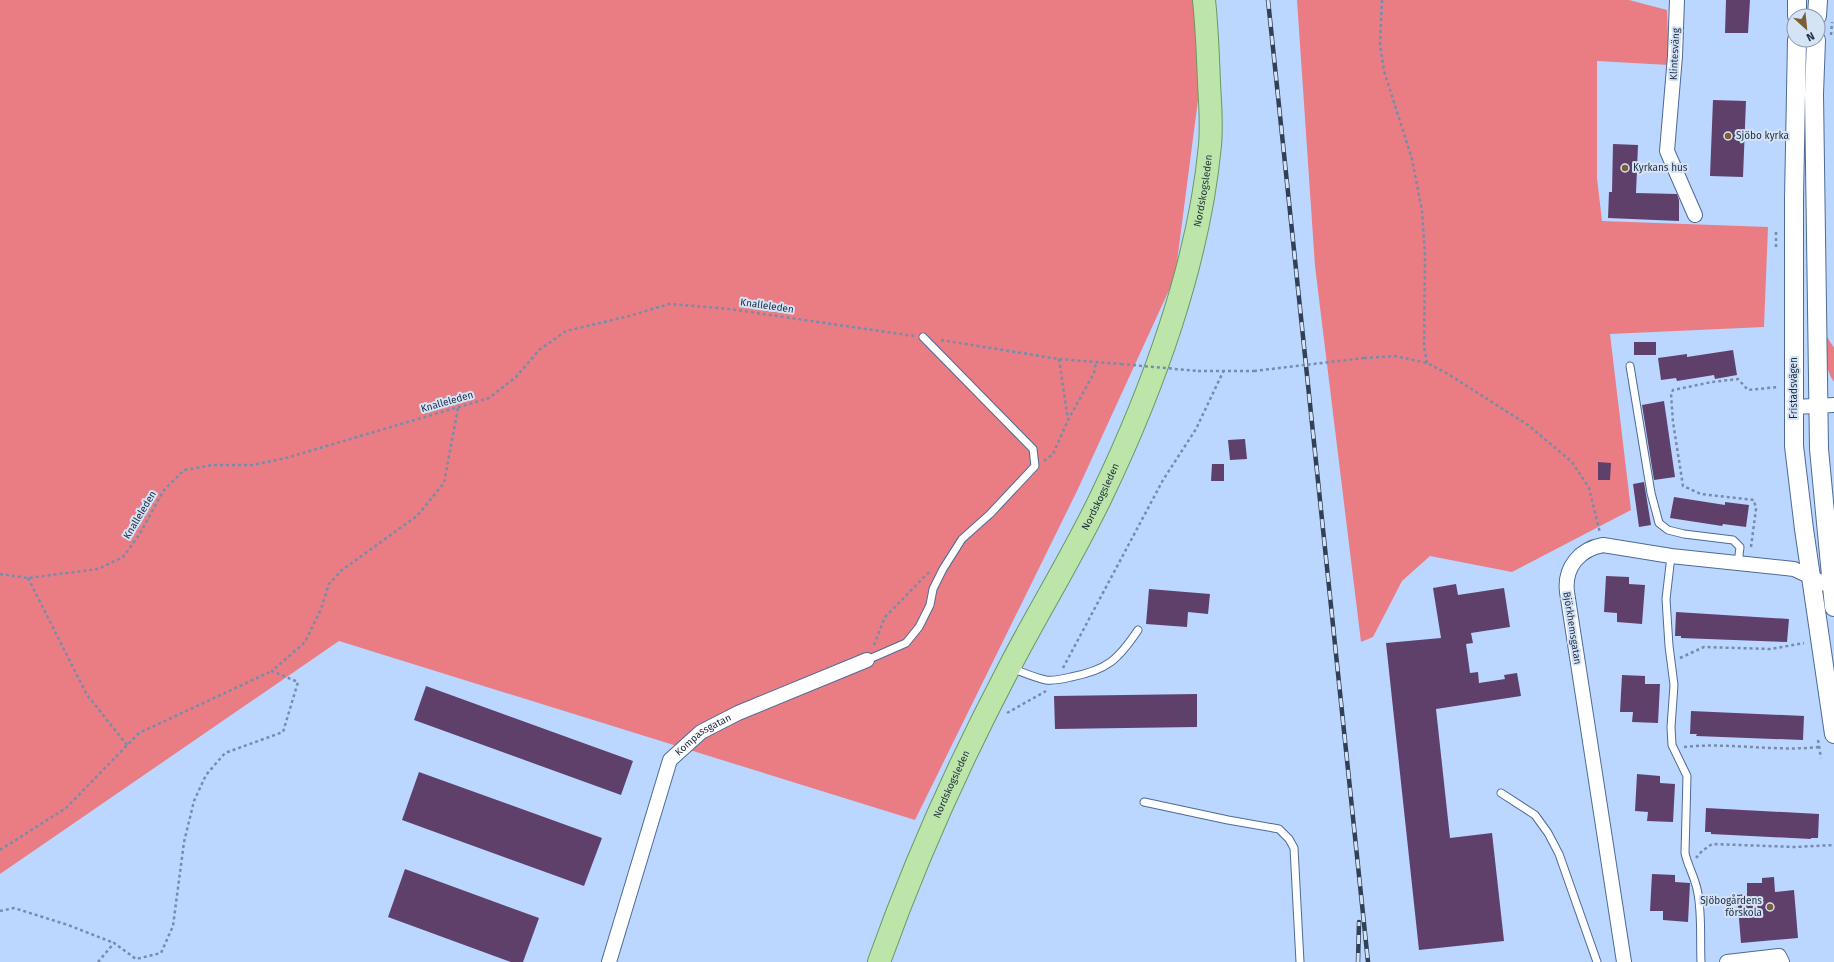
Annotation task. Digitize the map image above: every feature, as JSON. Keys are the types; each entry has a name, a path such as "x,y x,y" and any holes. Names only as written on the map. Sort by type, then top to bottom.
{"main road":[{"name":"Nordskogsleden","path":"879,962 933,828 967,751 1009,668 1103,494 1146,394 1184,283 1198,223 1210,144 1210,94 1204,0"}],"street":[{"name":"Klintesväng","path":"1677,0 1671,109 1667,151 1695,215"},
{"name":"Fristadsvägen","path":"1797,48 1794,199 1794,446 1804,529 1834,734"},
{"path":"1816,48 1814,94 1826,405 1819,449 1834,607"},
{"path":"1794,407 1826,405"},
{"name":"Björkhemsgatan","path":"1624,962 1566,585 1573,564 1579,554 1592,547 1603,545 1671,556 1794,569 1832,587"},
{"name":"Kompassgatan","path":"608,962 670,760 701,732 738,713 867,660"},
{"path":"1727,962 1781,959"}],"lane":[{"path":"867,660 906,643 919,627 930,605 933,589 962,539 990,514 1035,466 1033,449 923,337"},
{"path":"1630,366 1651,493 1658,523 1668,530 1684,534 1733,540 1740,548 1744,564"},
{"path":"1671,556 1666,599 1674,685 1671,727 1673,748 1687,776 1685,853 1698,894 1701,962"},
{"path":"1009,668 1047,680 1058,680 1100,670 1120,654 1138,630"},
{"path":"1502,793 1535,815 1548,833 1558,854 1597,962"},
{"path":"1144,802 1279,829 1289,839 1294,848 1300,962"}],"path":[{"path":"1382,0 1380,44 1384,71 1412,159 1422,211 1425,254 1424,347 1427,363"},
{"name":"Knalleleden","path":"0,574 28,578 98,569 123,557 139,535 164,490 184,470 213,465 253,466 286,458 490,398 516,378 538,350 566,331 629,316 668,304 729,309 923,337 1059,359 1198,371 1254,371 1364,358 1395,356 1427,363 1448,374 1528,425 1572,462 1589,488 1603,545"},
{"path":"1059,359 1068,420"},
{"path":"1053,454 1068,420 1094,374 1096,362"},
{"path":"1004,715 1047,691 1058,680 1163,480 1196,429 1223,372"},
{"path":"1744,564 1756,509 1754,500 1701,494 1683,486 1673,422 1671,394 1673,390 1712,382 1738,379 1748,390 1779,387"},
{"path":"0,850 66,808 139,733 272,671 305,642 321,609 329,584 342,570 417,516 444,483 458,408"},
{"path":"28,578 87,695 127,745"},
{"path":"1671,663 1694,650 1704,647 1771,650 1804,643"},
{"path":"0,911 14,908 68,925 114,943 136,959 161,953 173,926 184,842 194,801 206,775 225,753 283,732 298,682 272,671"},
{"path":"1673,748 1715,746 1802,749 1819,747"},
{"path":"1691,870 1699,854 1712,844 1795,847 1834,845"},
{"path":"98,962 114,943"}],"shaded area":[{"path":"0,0 1211,0 1175,277 1077,491 915,820 339,641 0,874"},
{"path":"1297,0 1629,0 1667,10 1669,65 1597,61 1597,178 1602,221 1768,227 1764,327 1610,334 1631,510 1512,572 1430,556 1402,581 1373,637 1361,642 1315,266"},
{"path":"1826,335 1834,348 1834,382 1827,365"}],"building":[{"path":"1726,0 1750,0 1748,33 1725,33"},
{"name":"Sjöbo kyrka","path":"1713,100 1746,101 1743,177 1710,176"},
{"name":"Kyrkans hus","path":"1613,144 1638,145 1636,193 1677,194 1679,200 1679,221 1608,218 1609,192 1612,192"},
{"path":"1634,342 1656,342 1656,355 1634,355"},
{"path":"1733,350 1737,375 1715,379 1714,375 1677,381 1676,378 1661,380 1658,358 1687,354 1687,357"},
{"path":"1664,401 1675,477 1654,480 1642,405"},
{"path":"1245,439 1247,459 1230,460 1228,440"},
{"path":"1598,462 1611,463 1610,480 1598,480"},
{"path":"1212,464 1224,464 1224,481 1211,481"},
{"path":"1644,482 1651,525 1639,527 1633,484"},
{"path":"1674,497 1725,505 1725,502 1749,505 1746,527 1723,524 1722,526 1670,518"},
{"path":"1606,576 1629,577 1629,584 1645,585 1642,624 1617,622 1617,613 1604,612"},
{"path":"1456,584 1458,595 1504,588 1510,627 1471,633 1473,643 1466,644 1470,673 1478,672 1479,683 1505,679 1504,675 1517,673 1521,696 1436,709 1450,838 1492,833 1504,941 1419,950 1386,643 1441,638 1433,588"},
{"path":"1149,589 1210,594 1208,614 1188,612 1187,627 1146,624"},
{"path":"1676,612 1789,619 1787,642 1681,638 1681,636 1675,636"},
{"path":"1622,675 1645,676 1645,684 1660,684 1658,723 1632,722 1633,712 1620,712"},
{"path":"426,686 633,761 621,795 414,720"},
{"path":"1197,694 1197,727 1055,729 1054,696"},
{"path":"1691,711 1804,716 1803,740 1696,736 1697,734 1690,734"},
{"path":"419,772 602,838 584,886 402,820"},
{"path":"1637,774 1660,776 1660,783 1675,784 1673,822 1647,821 1648,812 1635,811"},
{"path":"1706,808 1819,814 1818,838 1811,839 1711,834 1711,832 1705,832"},
{"path":"405,869 539,918 523,962 511,962 388,917"},
{"path":"1652,874 1675,875 1675,882 1690,883 1688,922 1663,920 1663,911 1650,911"},
{"path":"1774,877 1775,892 1794,890 1798,938 1741,943 1737,895 1747,894 1747,883 1762,883 1762,878"}],"railway":[{"path":"1268,0 1368,962"},
{"path":"1358,962 1359,922"}],"place":[{"name":"Sjöbo kyrka","path":"1728,136"},
{"name":"Kyrkans hus","path":"1625,168"},
{"name":"Sjöbogårdens förskola","path":"1770,907"}]}
